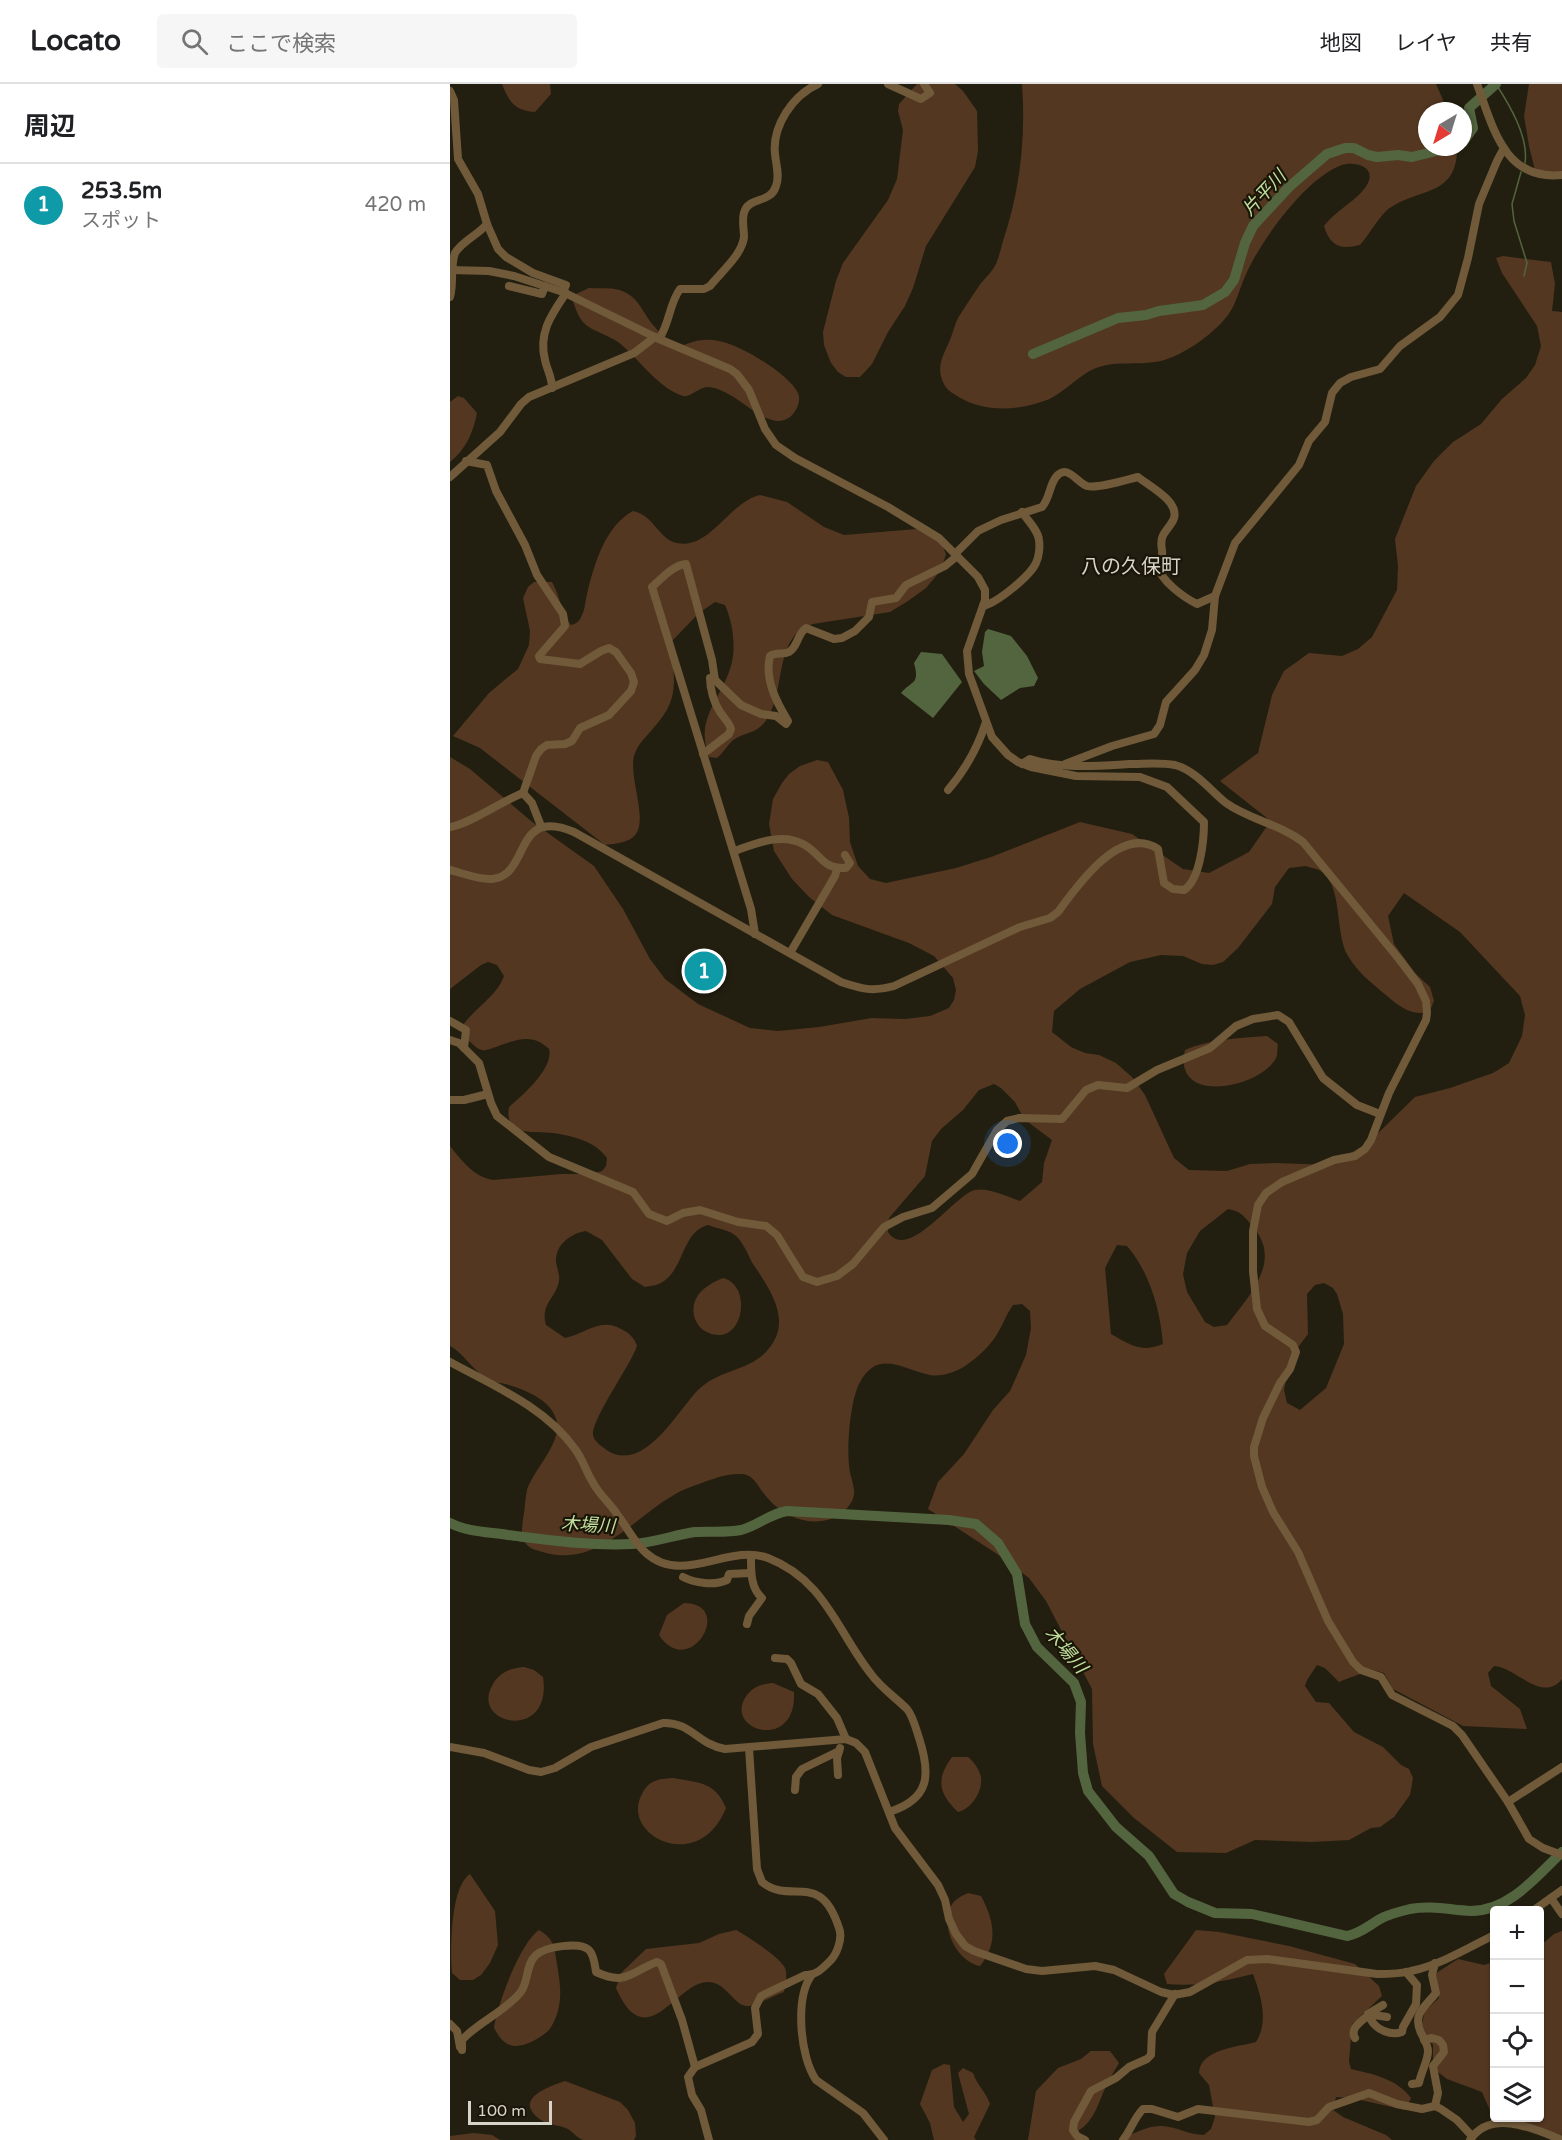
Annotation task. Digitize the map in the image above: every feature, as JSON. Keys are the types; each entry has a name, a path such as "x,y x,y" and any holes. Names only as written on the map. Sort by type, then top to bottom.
{"street":[{"path":"450,477 500,432 521,404 529,398 634,353 666,329 674,297 680,289 704,289 710,286 741,247 745,209 750,203 768,198 776,187 777,170 774,152 779,125 797,99 818,84"},
{"path":"888,84 921,99 930,93 924,84"},
{"path":"1477,84 1495,135 1512,160 1529,172 1540,175 1562,175"},
{"path":"450,92 454,100 458,159 478,194 498,249 506,257 533,273 566,285 565,292 548,319 543,345 545,360 552,377 552,388"},
{"path":"1062,765 1112,746 1154,734 1160,724 1166,702 1201,661 1212,630 1215,596 1235,543 1299,465 1309,441 1325,422 1332,393 1340,383 1351,377 1380,369 1400,346 1440,317 1458,295 1479,204 1504,148"},
{"path":"450,297 452,260 460,246 487,224"},
{"path":"450,870 492,879 502,876 541,826 559,826 574,832 841,982 863,990 881,989 894,986 1020,927 1050,918 1058,912 1095,866 1118,849 1138,844 1151,844 1158,849 1164,883 1179,891 1187,889 1194,882 1200,858 1204,822 1167,787 1140,777 1076,776 1023,764 1001,748 992,737 969,674 967,651 986,600 985,590 972,570 956,557 939,538 888,507 795,458 776,445 765,429 749,390 737,374 657,338 565,292 514,276 489,271 451,270"},
{"path":"509,286 542,294 546,286"},
{"path":"466,461 487,465 496,491 525,545 537,575 563,614 566,626 539,656 540,659 580,664 609,648 616,652 631,673 634,682 631,691 609,716 580,728 572,741 565,744 547,745 541,749 536,756 524,793"},
{"path":"703,754 729,734 731,729 719,711 710,686 710,678 741,705 761,714 776,716 786,724 788,721 773,693 768,664 770,656 776,652 787,653 792,650 800,632 807,628 834,639 842,638 855,631 868,617 872,602 896,598 906,585 945,566 956,557 957,552 978,531 1022,512 1042,507 1056,476 1064,472 1068,472 1090,487 1138,477 1170,502 1175,509 1175,515 1161,540 1163,557 1157,565 1159,573 1188,600 1197,604 1215,596"},
{"path":"983,606 991,605 1036,565 1039,538 1022,512"},
{"path":"715,680 686,564 680,564 652,587 752,909 755,934"},
{"path":"948,790 963,772 974,753 986,721"},
{"path":"1023,764 1030,759 1050,765 1157,763 1175,765 1188,771 1226,803 1292,834 1303,842 1418,984 1426,1001 1426,1020 1365,1149 1355,1156 1334,1160 1282,1182 1266,1193 1258,1205 1253,1231 1253,1271 1257,1309 1265,1326 1293,1345 1296,1352 1290,1369 1280,1383 1263,1418 1254,1447 1254,1456 1262,1487 1273,1512 1298,1552 1328,1622 1353,1662 1361,1670 1381,1677 1392,1695 1453,1726 1462,1735 1508,1802 1529,1839 1543,1848 1562,1855"},
{"path":"524,793 532,803 541,826"},
{"path":"450,827 463,824 507,799 524,793"},
{"path":"734,851 767,841 792,840 805,845 831,868 837,869 849,866 845,855"},
{"path":"790,953 837,869"},
{"path":"450,1040 459,1043 479,1063 497,1116 549,1157 633,1192 649,1214 667,1221 683,1213 700,1210 738,1222 766,1226 777,1235 803,1277 817,1282 837,1276 853,1264 884,1227 903,1217 932,1208 972,1174 997,1130 1007,1120 1062,1119 1086,1090 1098,1085 1127,1088 1157,1070 1210,1048 1236,1026 1253,1019 1278,1015 1289,1022 1323,1078 1357,1105 1380,1114"},
{"path":"450,1021 466,1030 464,1048"},
{"path":"450,1100 464,1100 488,1094"},
{"path":"450,1362 548,1419 576,1449 598,1492 627,1530 645,1553 659,1563 690,1566 744,1554 767,1557 794,1572 816,1591 831,1610 870,1674 886,1692 908,1710 927,1760 925,1782 916,1798 904,1807 889,1812"},
{"path":"747,1624 749,1616 762,1598 758,1595 751,1573 751,1555"},
{"path":"683,1577 692,1581 700,1580 713,1584 727,1580 729,1574 751,1573"},
{"path":"775,1658 786,1659 791,1663 801,1684 818,1694 837,1718 845,1739 837,1758 838,1775"},
{"path":"450,1747 484,1753 541,1772 555,1768 591,1748 644,1728 674,1723 685,1727 712,1746 725,1749 845,1739 856,1743 865,1752 889,1812 905,1843 938,1886 945,1900 949,1919 965,1946 1026,1969 1042,1971 1095,1966 1113,1970 1161,1992 1175,1994 1190,1992 1247,1960 1266,1959 1377,1974 1406,1972 1435,1963 1490,1937"},
{"path":"749,1748 757,1869 762,1882 775,1889 810,1892 819,1896 828,1904 841,1932 835,1955 811,1976 805,1987 802,2002 802,2036 812,2073 816,2079 863,2113 884,2140"},
{"path":"795,1790 796,1777 802,1769 839,1751"},
{"path":"1508,1802 1562,1767"},
{"path":"1541,1906 1562,1890"},
{"path":"1551,1898 1562,1914"},
{"path":"450,2024 457,2031 459,2046 462,2050 462,2040 465,2037 522,1992 530,1964 535,1956 542,1951 577,1945 588,1949 596,1972 612,1980 633,1974 657,1962 661,1964 682,2020 695,2067"},
{"path":"1369,2017 1374,2026 1381,2030 1398,2034 1401,2032 1436,1993 1432,1975 1435,1963"},
{"path":"1406,1972 1417,1985 1417,2024 1428,2048 1419,2083 1412,2084"},
{"path":"709,2140 701,2110 690,2087 688,2077 695,2067 752,2042 758,2034 755,2008 761,1996 805,1975 811,1976"},
{"path":"1085,2140 1077,2136 1073,2130 1074,2122 1091,2091 1151,2055 1152,2032 1175,1994"},
{"path":"1355,2038 1354,2028 1383,2005"},
{"path":"1369,2017 1374,2015 1387,2017"},
{"path":"1408,2029 1416,2016"},
{"path":"1425,2042 1439,2040 1444,2052 1433,2066 1438,2093 1435,2106"},
{"path":"1123,2140 1143,2109 1152,2109 1178,2117 1198,2109 1309,2122 1317,2120 1329,2107 1369,2093 1397,2104 1422,2109 1435,2106 1457,2120 1471,2138 1488,2126 1508,2122 1524,2125 1562,2140"}],"shaded area":[{"path":"502,84 550,84 551,94 535,112 522,110 507,96"},
{"path":"917,84 955,84 977,111 978,151 975,167 926,246 905,306 888,332 872,364 860,377 846,377 838,372 831,363 824,345 823,332 843,263 888,200 897,179 903,130 898,111 899,104"},
{"path":"1022,84 1436,84 1444,102 1418,102 1418,156 1456,156 1455,164 1450,176 1443,184 1397,203 1386,211 1360,245 1347,247 1333,242 1324,226 1364,189 1370,177 1369,172 1358,164 1347,164 1328,172 1301,195 1274,227 1254,258 1228,315 1222,323 1195,345 1164,360 1099,367 1054,397 1036,404 1013,408 990,408 967,402 949,391 941,378 940,366 958,318 996,264 1018,183 1023,104"},
{"path":"1529,84 1562,84 1562,173 1536,174 1524,116"},
{"path":"1503,256 1551,262 1555,284 1552,311 1562,312 1562,1679 1554,1686 1546,1688 1494,1666 1488,1673 1491,1686 1520,1709 1527,1729 1463,1726 1393,1689 1384,1673 1370,1669 1339,1682 1325,1668 1317,1665 1305,1686 1316,1702 1329,1703 1354,1732 1383,1747 1401,1765 1409,1769 1413,1778 1410,1795 1394,1817 1380,1827 1371,1828 1349,1840 1311,1842 1255,1840 1226,1853 1177,1852 1134,1818 1102,1786 1093,1744 1092,1689 1046,1601 1029,1578 928,1509 938,1482 964,1454 993,1410 1010,1391 1026,1355 1031,1328 1030,1311 1022,1304 1013,1305 991,1343 975,1359 958,1370 934,1375 891,1364 882,1364 866,1373 856,1392 850,1424 848,1457 854,1496 852,1502 842,1513 832,1518 811,1521 790,1516 772,1503 749,1476 736,1474 714,1478 681,1491 618,1536 584,1552 566,1555 546,1553 525,1543 522,1529 527,1490 553,1444 557,1425 552,1410 542,1400 507,1384 484,1377 450,1346 450,1146 474,1172 493,1180 561,1174 592,1174 602,1171 606,1166 607,1158 596,1147 583,1140 553,1133 529,1132 515,1128 511,1123 509,1107 542,1073 547,1064 549,1049 537,1041 524,1039 482,1050 464,1036 463,1025 491,996 504,976 497,965 488,962 450,989 450,757 470,769 531,821 594,866 623,909 650,959 665,979 698,1004 750,1028 778,1031 872,1018 905,1019 930,1016 949,1008 956,990 953,978 934,956 909,943 832,915 809,897 792,879 774,851 769,824 773,799 782,783 800,766 817,760 828,762 843,790 849,818 850,842 858,866 870,879 886,883 956,868 991,857 1080,822 1132,834 1183,869 1209,873 1249,852 1272,822 1220,781 1258,753 1272,695 1284,671 1309,653 1342,656 1358,649 1372,637 1397,590 1398,566 1395,539 1416,486 1434,461 1453,442 1481,424 1502,399 1526,378 1535,365 1541,346 1537,326 1502,273 1496,258","holes":["1306,866 1319,870 1327,877 1335,897 1341,935 1348,956 1371,983 1409,1011 1424,1013 1431,1008 1434,1001 1430,987 1415,973 1394,944 1388,916 1404,893 1460,932 1520,996 1525,1015 1522,1036 1509,1063 1493,1073 1415,1097 1367,1144 1329,1165 1276,1163 1250,1164 1227,1171 1189,1170 1174,1158 1145,1095 1132,1077 1116,1063 1099,1055 1085,1053 1071,1047 1052,1032 1054,1011 1080,989 1130,962 1161,955 1183,956 1202,964 1213,965 1223,962 1238,948 1272,904 1275,887 1289,868","994,1084 1001,1088 1015,1102 1024,1119 1052,1140 1044,1163 1042,1182 1020,1201 992,1191 975,1190 966,1194 919,1233 907,1239 897,1239 888,1232 889,1218 925,1176 932,1141 941,1129 963,1110 979,1090","1228,1209 1242,1215 1261,1240 1265,1253 1260,1278 1227,1325 1214,1327 1205,1322 1187,1292 1183,1274 1187,1253 1200,1231","708,1225 734,1234 744,1246 773,1297 779,1319 778,1331 774,1342 765,1353 749,1364 706,1383 647,1447 635,1454 622,1456 608,1451 595,1440 593,1435 598,1418 637,1346 629,1334 613,1326 599,1326 565,1338 546,1325 545,1312 559,1281 556,1256 565,1241 575,1234 586,1231 602,1240 632,1279 645,1287 660,1283 671,1275 693,1235","1117,1245 1127,1246 1148,1280 1156,1305 1163,1344 1142,1348 1111,1334 1105,1268","1324,1283 1333,1288 1343,1314 1344,1344 1326,1388 1300,1410 1287,1403 1284,1390 1290,1358 1308,1334 1307,1294 1315,1285"]},
{"path":"589,288 614,289 633,297 660,332 680,347 689,343 714,340 728,343 763,361 785,377 798,393 799,401 793,414 786,420 769,419 725,392 711,387 687,396 671,390 654,378 618,342 581,320 573,301 576,294"},
{"path":"458,396 464,398 477,413 468,440 450,462 450,402"},
{"path":"760,495 787,502 824,527 844,535 917,529 941,543 946,554 941,570 926,588 890,612 813,624 800,630 786,651 777,693 767,719 759,728 732,741 717,758 709,757 705,744 705,732 710,711 730,669 733,637 725,605 715,602 699,613 672,641 674,682 671,701 667,710 635,753 633,762 640,822 638,831 626,841 605,845 480,748 453,736 489,693 518,669 529,645 530,631 523,598 528,587 534,582 552,582 571,625 577,623 583,612 593,571 602,547 615,526 633,511 646,517 671,541 689,543 710,533 739,506"},
{"path":"988,629 1011,636 1027,656 1038,678 1034,686 1020,688 1001,700 984,684 974,671 984,666 982,652 985,632"},
{"path":"921,652 942,654 962,682 933,718 901,693 915,679 914,663"},
{"path":"1267,1036 1278,1044 1277,1056 1268,1068 1254,1077 1220,1086 1204,1085 1192,1079 1185,1068 1185,1050 1195,1046 1235,1038"},
{"path":"723,1278 733,1284 739,1293 740,1316 735,1326 727,1333 716,1335 699,1326 693,1311 700,1293 710,1284"},
{"path":"684,1603 699,1607 706,1615 707,1626 702,1637 694,1645 683,1650 671,1647 659,1635 667,1615"},
{"path":"524,1667 534,1670 543,1677 543,1698 536,1712 525,1719 512,1721 500,1717 492,1709 488,1698 493,1684 506,1671"},
{"path":"773,1683 794,1692 792,1711 785,1723 775,1729 763,1730 753,1726 745,1719 741,1710 745,1698 751,1691"},
{"path":"952,1757 968,1757 976,1766 981,1777 978,1794 972,1804 958,1812 946,1798 942,1786 943,1772"},
{"path":"673,1778 711,1788 722,1799 726,1808 714,1829 698,1840 681,1844 665,1842 651,1834 642,1823 638,1809 645,1789 654,1781"},
{"path":"470,1874 495,1911 498,1945 490,1963 481,1975 473,1980 460,1980 452,1973 453,1920 458,1892 463,1881"},
{"path":"968,1893 981,1896 991,1923 990,1949 980,1966 958,1952 948,1926 951,1905"},
{"path":"539,1930 551,1940 554,1948 560,1985 558,2009 548,2031 535,2040 514,2046 499,2036 494,2028 496,2018 517,1961 524,1948"},
{"path":"736,1930 782,1964 786,1974 784,1992 744,2006 720,1986 707,1982 695,1985 650,2017 639,2016 627,2008 616,1988 621,1973 646,1949 699,1943 719,1934"},
{"path":"1196,1930 1219,1932 1289,1946 1355,1964 1379,1986 1382,1996 1352,2024 1349,2062 1351,2069 1376,2075 1392,2082 1411,2098 1405,2110 1352,2098 1336,2097 1333,2110 1392,2140 1119,2140 1156,2126 1166,2126 1204,2135 1211,2129 1215,2117 1209,2085 1199,2073 1201,2065 1221,2050 1256,2042 1260,2034 1262,2008 1253,1974 1211,1983 1167,1984 1164,1974"},
{"path":"1562,1931 1562,2135 1515,2122 1544,2122 1544,1943 1554,1934"},
{"path":"1458,1959 1484,1965 1490,1963 1490,2110 1482,2092 1447,2079 1438,2072 1433,2058 1433,2045 1421,2028 1425,2011 1439,1998 1435,1974"},
{"path":"1091,2051 1110,2051 1119,2063 1093,2116 1075,2133 1082,2140 1028,2140 1036,2091 1058,2068 1081,2059"},
{"path":"944,2064 950,2065 954,2107 963,2122 969,2114 958,2073 963,2068 973,2073 990,2104 974,2137 976,2140 934,2140 930,2123 920,2104 932,2070"},
{"path":"565,2081 620,2102 628,2110 635,2123 634,2140 583,2140 568,2129 547,2123 533,2113 530,2106 531,2100 536,2095 542,2090"},
{"path":"474,2133 492,2135 500,2140 450,2140 450,2136"}],"waterway":[{"path":"1496,84 1521,132 1525,163"},
{"name":"片平川","path":"1472,105 1496,84"},
{"name":"片平川","path":"1472,123 1472,129"},
{"name":"片平川","path":"1033,354 1118,318 1203,305 1225,292 1234,280 1245,243 1253,226 1289,187 1327,154 1345,148 1354,148 1377,157 1418,156"},
{"path":"1521,172 1512,204 1514,221 1527,263 1524,276"},
{"name":"木場川","path":"450,1523 486,1532 601,1544 632,1544 695,1532 741,1530 787,1511 949,1520 976,1524 998,1543 1017,1574 1025,1624 1037,1647 1074,1683 1081,1702 1080,1733 1083,1773 1088,1791 1116,1827 1149,1856 1174,1894 1215,1913 1252,1914 1347,1936 1362,1931 1384,1917 1410,1909 1471,1911 1498,1905 1532,1882 1562,1852"}],"place":[{"name":"253.5m","path":"704,971"}],"district":[{"name":"八の久保町","path":"1131,566"}]}
